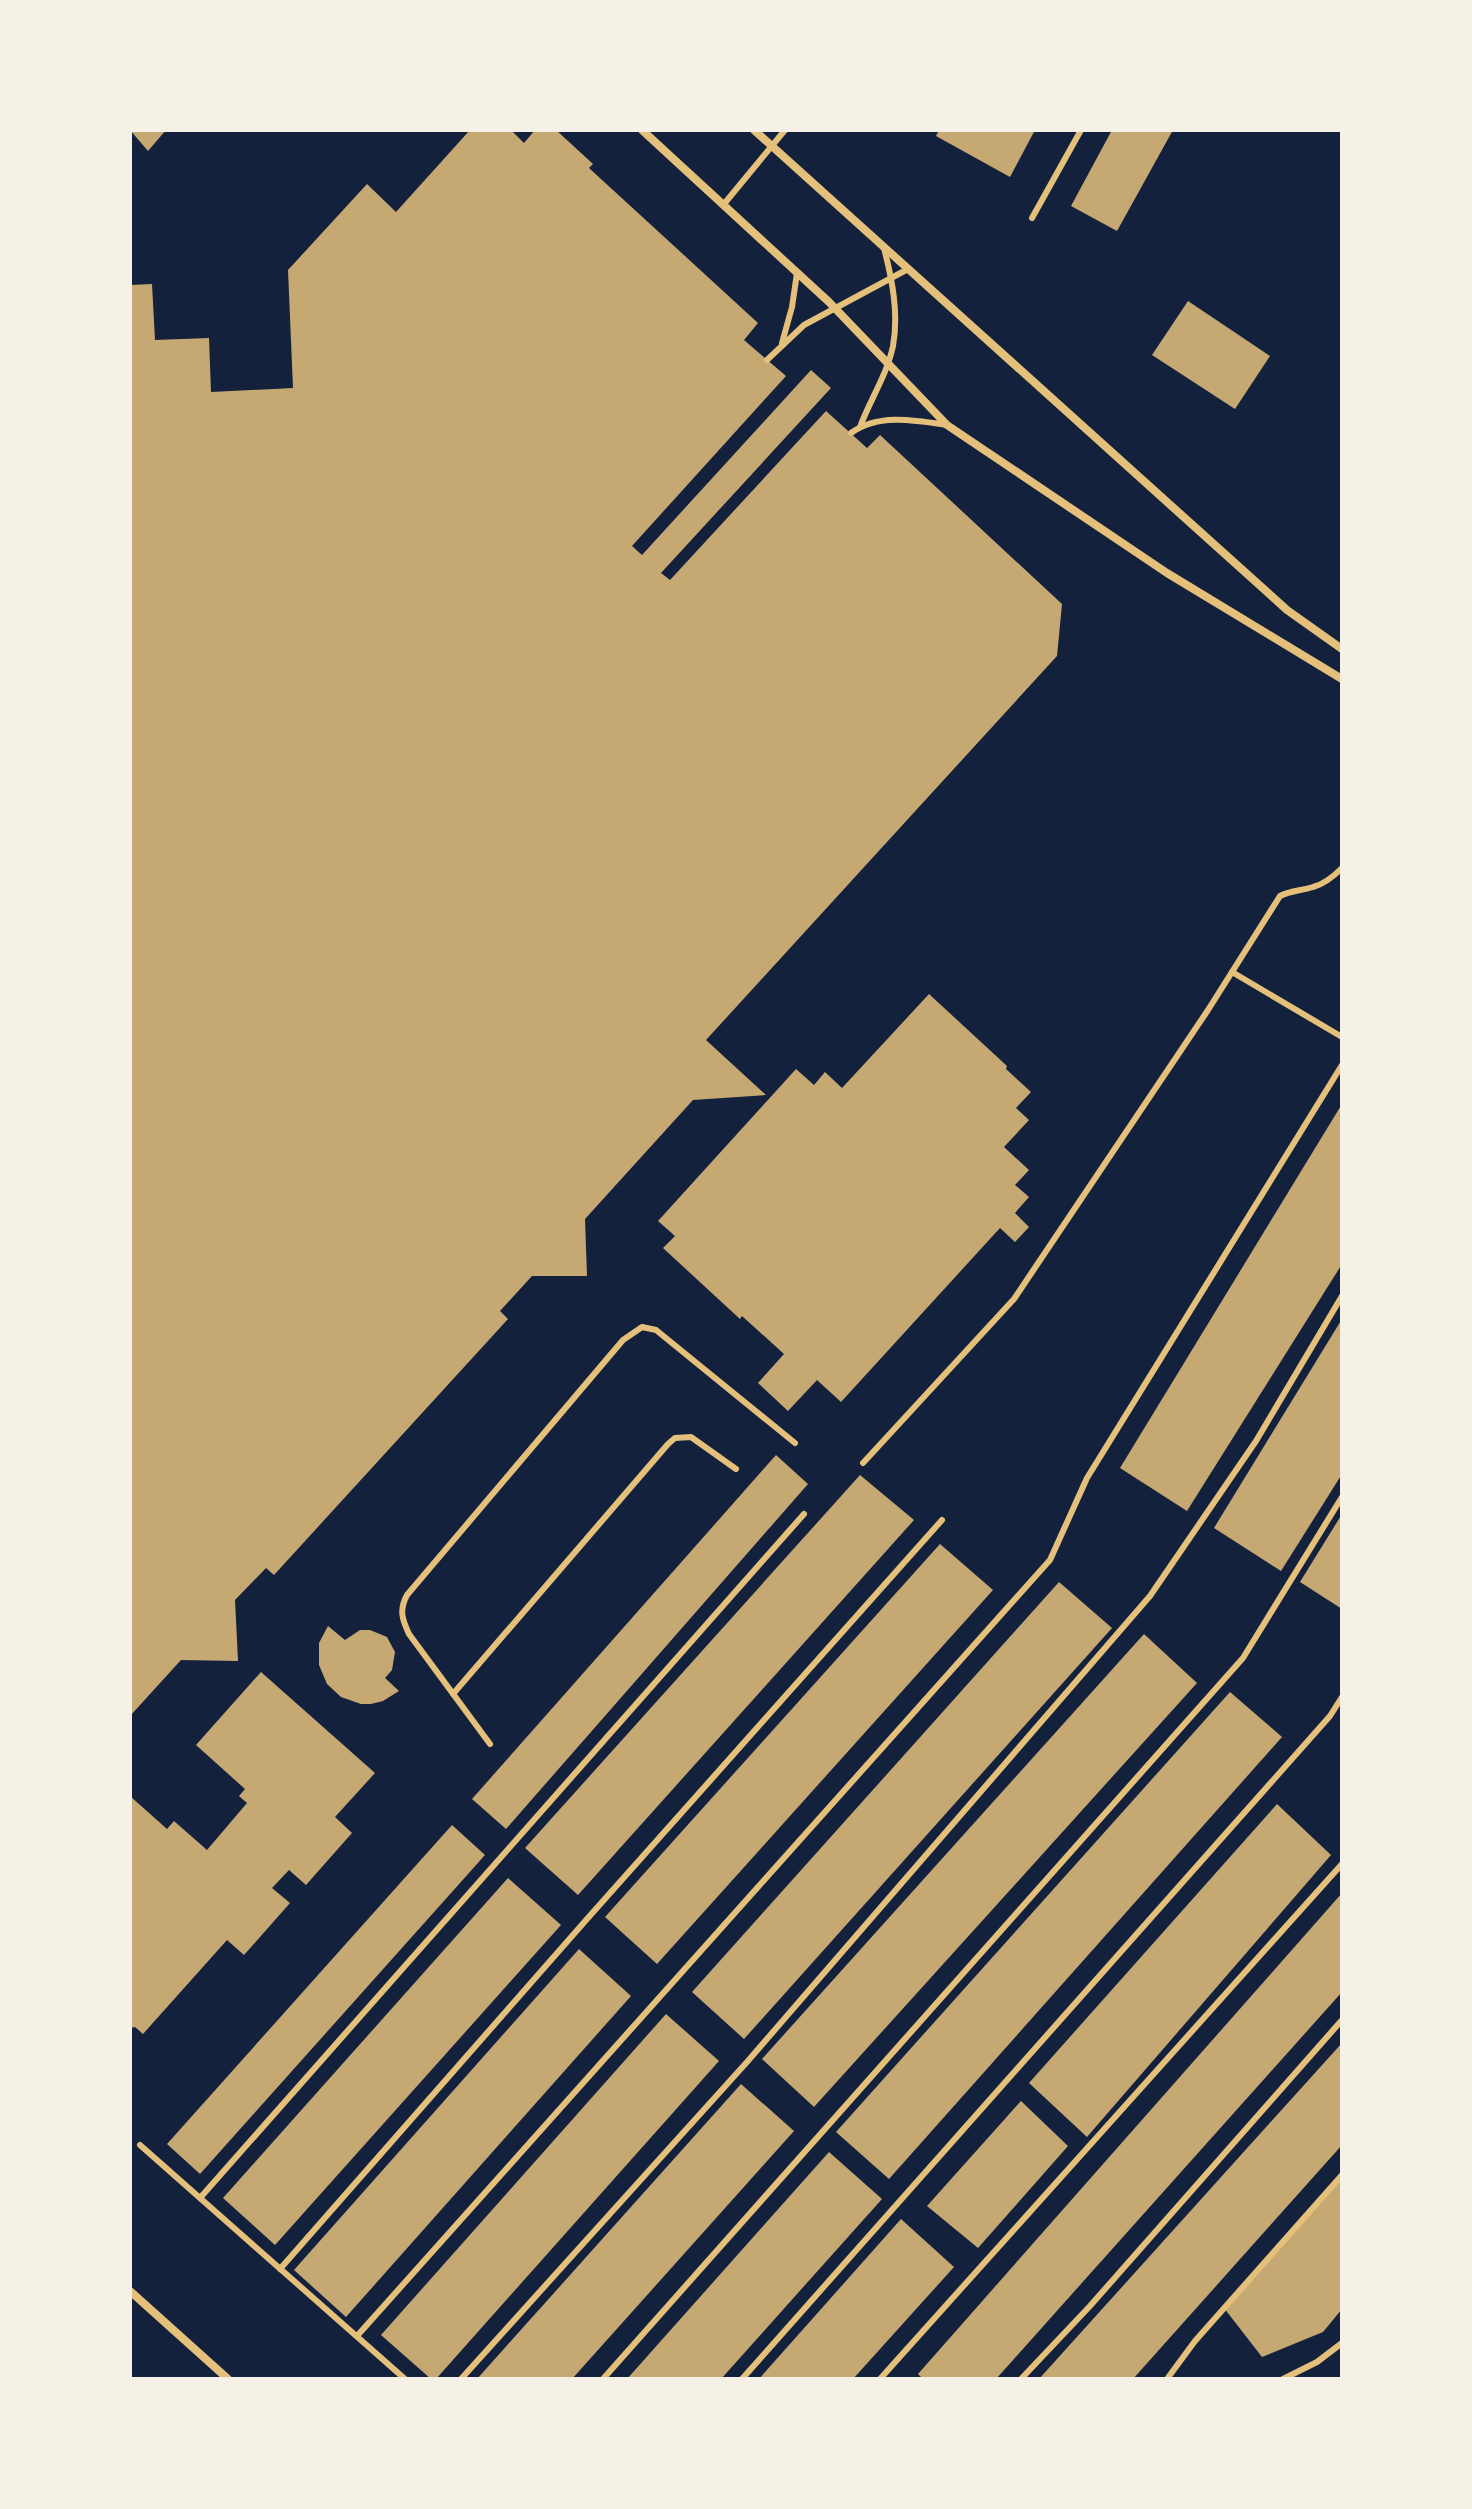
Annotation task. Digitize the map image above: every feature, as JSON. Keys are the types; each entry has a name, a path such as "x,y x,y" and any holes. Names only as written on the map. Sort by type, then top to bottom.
{"street":[{"path":"642,130 835,308 947,425 1167,573 1342,679"},
{"path":"754,130 1276,601 1342,649"},
{"path":"130,2291 228,2379"}],"lane":[{"path":"724,204 785,130"},
{"path":"1032,218 1081,130"},
{"path":"860,427 893,345 894,288 884,248"},
{"path":"767,360 804,325 908,269"},
{"path":"782,343 797,272"},
{"path":"851,433 886,419 947,425"},
{"path":"863,1463 1014,1299 1280,896 1315,887 1331,879 1342,868"},
{"path":"1232,972 1342,1037"},
{"path":"357,2336 1050,1560 1087,1478 1342,1065"},
{"path":"461,2379 747,2062 1150,1596 1256,1441 1342,1296"},
{"path":"490,1744 409,1634 403,1621 402,1604 623,1340 642,1327 656,1330 795,1443"},
{"path":"453,1694 675,1438 691,1437 736,1469"},
{"path":"603,2379 1243,1658 1342,1497"},
{"path":"200,2198 804,1514"},
{"path":"280,2269 942,1520"},
{"path":"742,2379 1330,1716 1342,1697"},
{"path":"880,2379 1342,1864"},
{"path":"1021,2379 1090,2306 1342,2020"},
{"path":"140,2145 405,2379"},
{"path":"1167,2379 1195,2341 1342,2175"},
{"path":"1283,2379 1317,2362 1342,2343"},
{"path":"886,2373 893,2379"}],"building":[{"path":"130,130 166,130 148,151"},
{"path":"470,130 511,130 524,143 535,130 556,130 593,164 589,168 758,323 744,340 786,376 632,546 642,555 811,370 831,388 661,573 670,580 826,411 867,448 880,435 1062,604 1057,656 706,1040 766,1095 693,1100 585,1219 587,1276 532,1276 500,1311 508,1319 274,1575 266,1568 235,1600 238,1661 181,1660 130,1716 130,285 152,284 155,340 209,338 211,392 293,388 288,270 367,184 396,212"},
{"path":"939,130 1035,130 1010,177 936,136"},
{"path":"1112,130 1173,130 1117,231 1071,206"},
{"path":"1188,301 1270,356 1235,409 1152,355"},
{"path":"929,994 1031,1092 1016,1108 1029,1120 1004,1147 1029,1170 1015,1185 1029,1197 1015,1213 1029,1227 1015,1242 1000,1228 841,1402 817,1380 788,1411 758,1383 784,1354 742,1316 740,1319 663,1248 675,1236 658,1221 796,1069 814,1085 825,1072 842,1088"},
{"path":"1342,1104 1342,1264 1187,1511 1120,1468"},
{"path":"1342,1319 1342,1474 1281,1571 1214,1528"},
{"path":"776,1455 808,1484 506,1829 472,1799"},
{"path":"860,1475 914,1520 578,1895 525,1848"},
{"path":"1342,1514 1342,1609 1300,1582"},
{"path":"940,1544 993,1590 657,1964 605,1917"},
{"path":"1059,1582 1112,1628 744,2039 692,1992"},
{"path":"328,1626 345,1640 360,1630 370,1630 387,1637 395,1652 392,1670 385,1678 399,1691 371,1704 341,1697 327,1684 319,1665 319,1643"},
{"path":"1144,1634 1197,1683 814,2107 762,2059"},
{"path":"261,1672 375,1773 335,1817 352,1833 306,1885 289,1870 272,1888 290,1903 244,1955 227,1940 143,2034 135,2027 130,2028 130,1796 167,1829 174,1821 207,1850 247,1803 239,1796 245,1789 196,1745"},
{"path":"1230,1692 1282,1737 889,2179 836,2132"},
{"path":"1277,1804 1331,1855 1087,2137 1029,2083"},
{"path":"452,1825 485,1855 200,2174 167,2144"},
{"path":"508,1878 561,1925 275,2245 223,2198"},
{"path":"1342,1893 1342,1992 996,2379 923,2379 918,2374"},
{"path":"579,1949 631,1996 346,2317 294,2270"},
{"path":"666,2014 719,2061 436,2379 431,2379 381,2335"},
{"path":"1342,2043 1342,2145 1133,2379 1039,2379"},
{"path":"741,2084 794,2131 572,2379 477,2379"},
{"path":"1021,2101 1068,2146 978,2248 927,2206"},
{"path":"829,2152 882,2199 721,2379 627,2379"},
{"path":"1342,2177 1342,2309 1323,2332 1262,2357 1224,2308"},
{"path":"901,2219 954,2267 853,2379 759,2379"}]}
